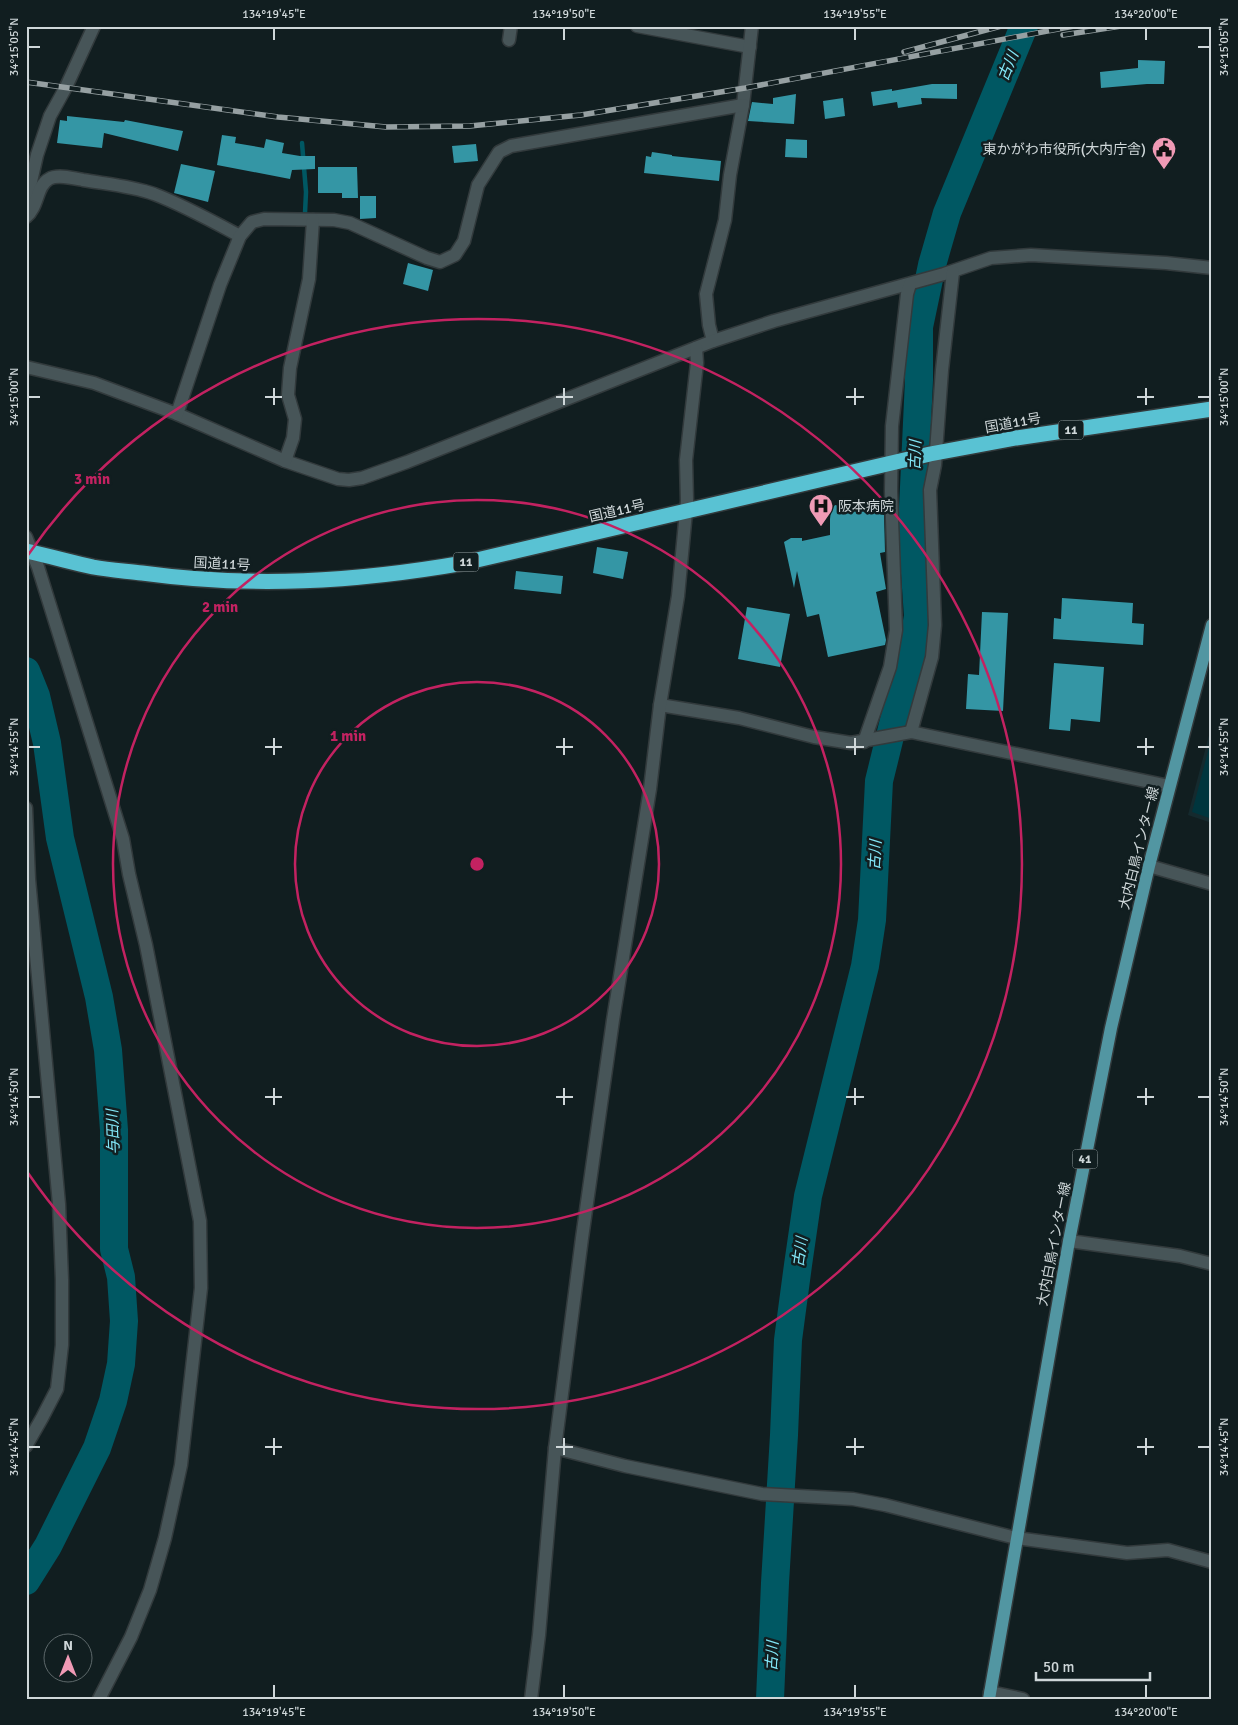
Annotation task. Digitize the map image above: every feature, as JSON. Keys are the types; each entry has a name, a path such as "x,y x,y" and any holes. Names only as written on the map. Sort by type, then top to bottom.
{"highway":[{"name":"国道11号","path":"29,552 94,567 211,581 272,583 354,579 464,563 933,454 1016,438 1212,409"}],"main road":[{"name":"大内白鳥インター線","path":"989,1695 1069,1241 1111,1028 1169,786 1209,648 1212,625"}],"street":[{"path":"26,204 37,156 50,116 66,88 94,26"},
{"path":"509,40 511,26"},
{"path":"638,26 750,47"},
{"path":"713,341 709,325 706,294 725,220 730,175 743,105 752,26"},
{"path":"177,414 220,285 240,236 252,222 264,219 334,220 350,223 440,262 455,254 464,241 478,185 499,152 510,146 743,105"},
{"path":"26,217 33,211 42,184 50,177 68,177 153,194 240,236"},
{"path":"285,462 293,438 295,419 288,395 290,368 309,279 313,220"},
{"path":"26,367 94,383 177,414 285,462 338,479 349,480 362,478 407,462 713,341 774,321 949,273 991,258 1031,255 1166,263 1212,268"},
{"path":"908,732 932,657 934,625 930,490 935,465 933,454 949,273"},
{"path":"869,741 890,667 896,630 891,491 895,463 893,416 907,294 912,283"},
{"path":"531,1699 539,1635 555,1448 582,1238 613,1020 650,789 660,705 678,596 687,501 686,460 697,363 696,348"},
{"path":"26,537 29,552 38,567 122,839 146,945 200,1220 201,1288 181,1465 165,1538 150,1590 131,1637 99,1699"},
{"path":"660,705 739,718 814,737 851,744 908,732 1169,786"},
{"path":"26,808 29,879 59,1204 62,1280 62,1345 57,1389 26,1446"},
{"path":"1149,866 1212,884"},
{"path":"1069,1241 1180,1256 1212,1264"},
{"path":"555,1448 625,1466 762,1494 853,1499 885,1504 1016,1538 1128,1553 1168,1550 1212,1562"},
{"path":"989,1695 1023,1699"}],"shaded area":[{"path":"1212,724 1212,823 1188,815"},
{"path":"1212,740 1212,819 1192,812"}],"building":[{"path":"1138,60 1165,61 1164,84 1101,88 1100,72 1138,68"},
{"path":"932,84 957,84 957,99 921,98 922,104 898,108 897,102 873,106 871,92 892,89 892,91"},
{"path":"796,94 794,124 748,121 752,102 773,104 773,98"},
{"path":"843,98 845,116 825,119 823,101"},
{"path":"67,116 124,122 125,120 183,131 178,151 104,133 102,148 57,143 60,120 67,121"},
{"path":"222,135 236,137 235,143 264,148 266,139 284,143 282,153 315,156 315,169 292,170 290,179 217,165"},
{"path":"786,139 807,140 807,158 785,157"},
{"path":"476,144 478,161 454,163 452,146"},
{"path":"652,152 721,161 719,181 644,173 646,156 651,157"},
{"path":"181,164 215,171 208,202 174,193"},
{"path":"318,167 357,167 358,198 342,198 342,193 318,193"},
{"path":"360,196 376,196 376,218 360,219"},
{"path":"408,263 433,270 428,291 403,284"},
{"path":"835,505 884,515 885,552 880,553 886,589 876,592 886,640 885,645 828,657 819,614 807,617 797,571 794,588 784,542 791,538 802,538 802,541 830,535 831,511"},
{"path":"597,547 628,552 623,579 593,573"},
{"path":"516,571 563,576 561,594 514,589"},
{"path":"1062,598 1133,603 1132,623 1144,624 1143,645 1053,639 1054,618 1061,619"},
{"path":"747,607 790,614 780,667 738,659"},
{"path":"982,612 1008,613 1003,711 966,709 968,674 979,675"},
{"path":"1054,663 1104,667 1100,722 1071,719 1070,731 1049,729"}],"waterway":[{"name":"古川","path":"770,1699 788,1340 798,1265 808,1196 865,966 872,920 879,781 909,667 918,616 912,530 919,380 919,327 932,265 947,213 1024,26"},
{"path":"302,143 306,192 305,213"},
{"name":"与田川","path":"26,671 36,696 47,743 60,838 99,997 108,1050 114,1130 114,1249 121,1277 124,1321 121,1364 113,1401 97,1448 48,1546 26,1581"}],"railway":[{"path":"904,52 1001,26"},
{"path":"26,82 278,117 386,127 470,126 581,115 745,88 1074,26"},
{"path":"1063,35 1121,26"}],"place":[{"name":"東かがわ市役所(大内庁舎)","path":"1164,170"},
{"name":"阪本病院","path":"821,527"}]}
